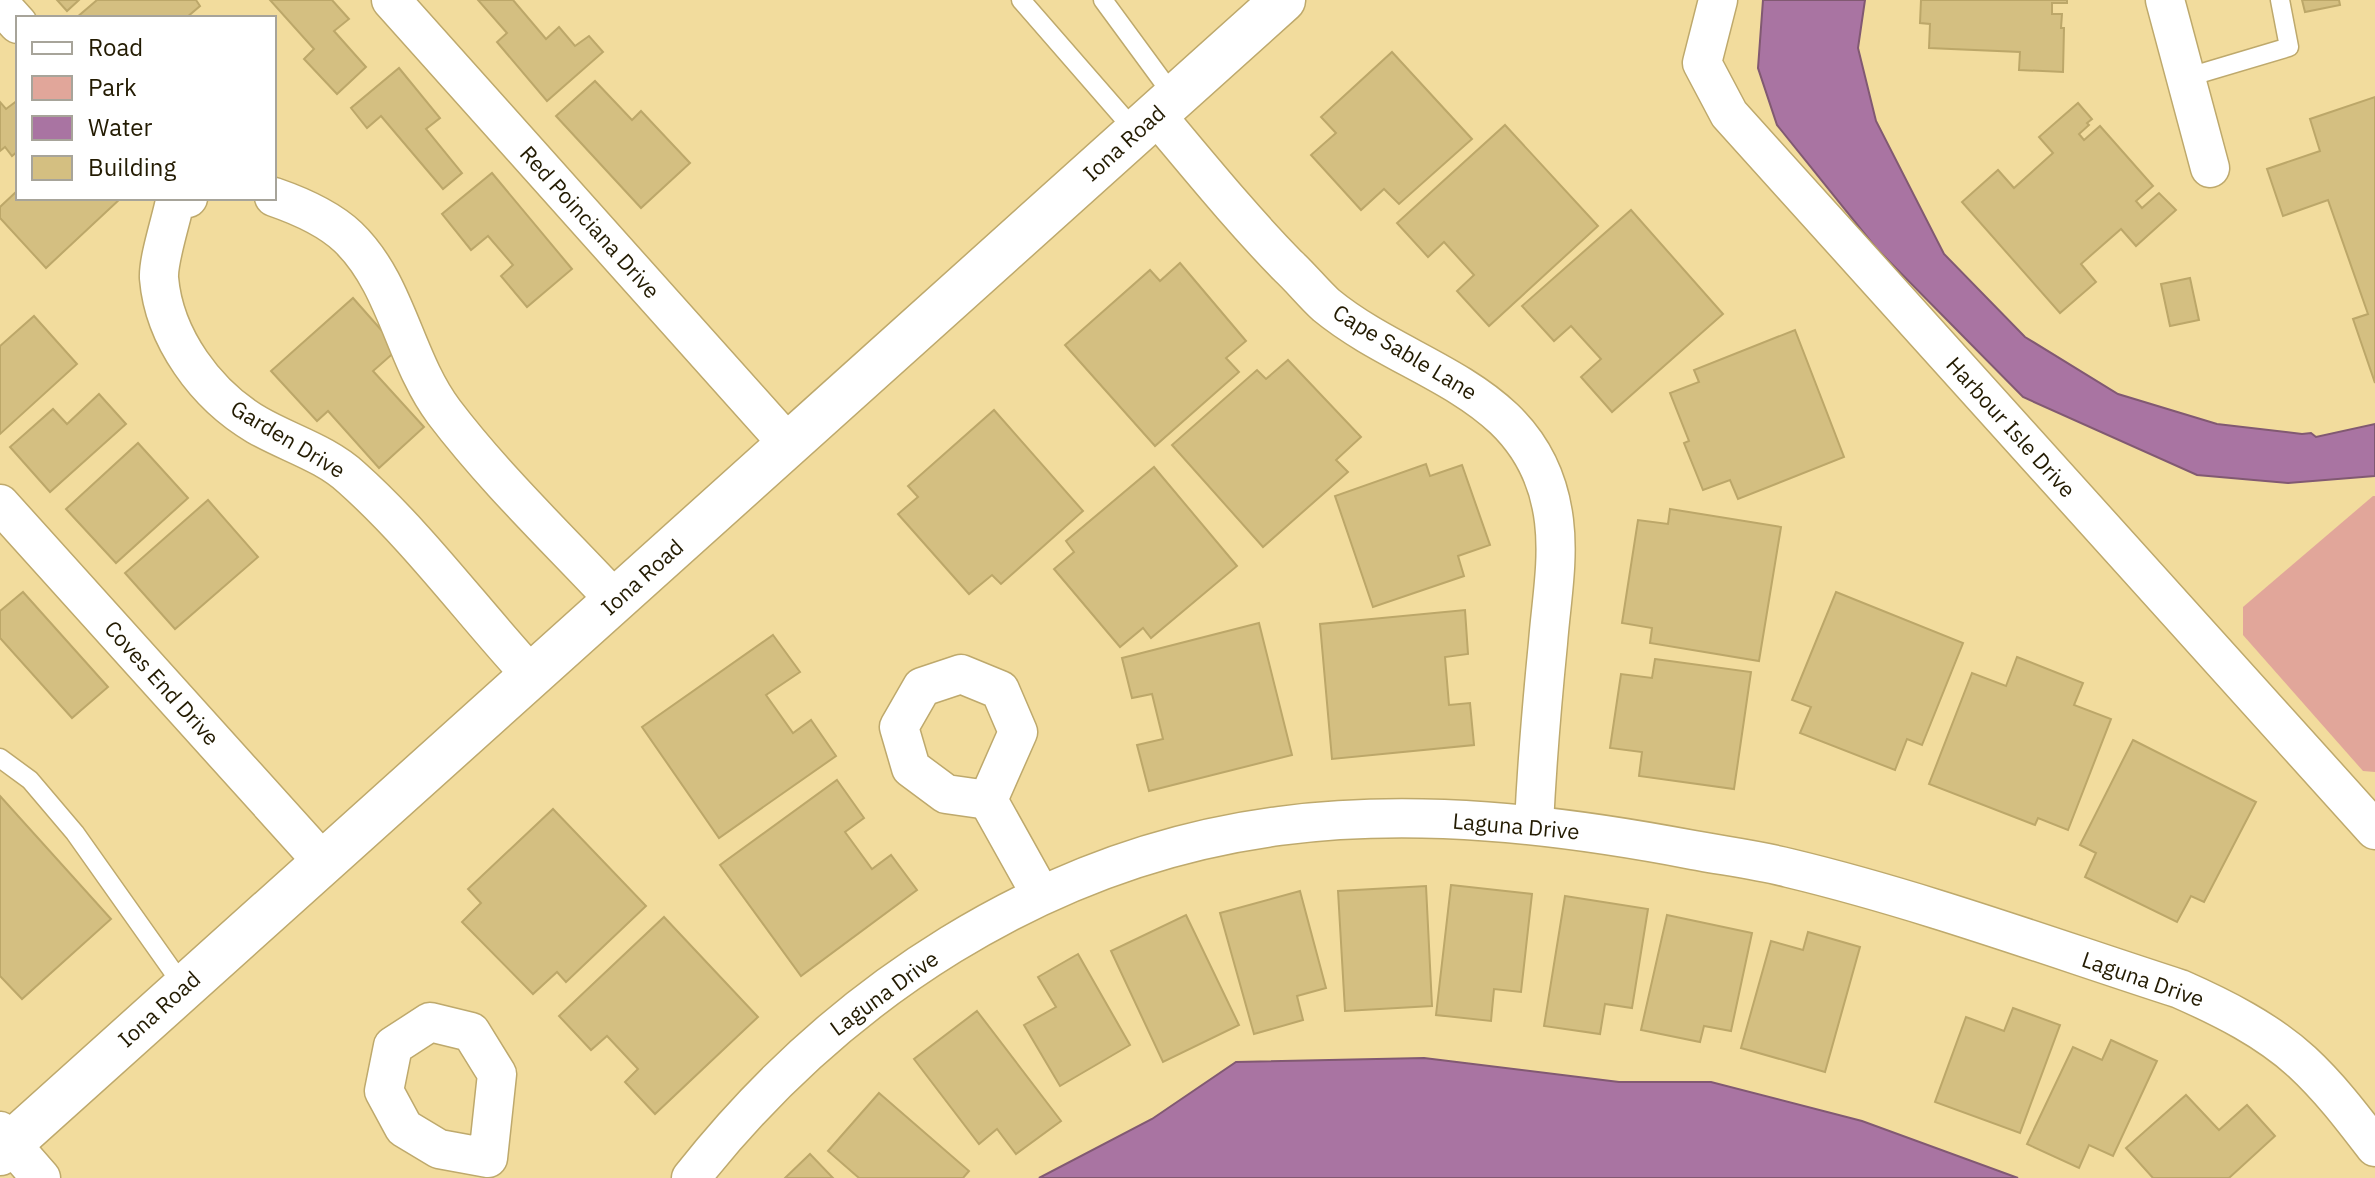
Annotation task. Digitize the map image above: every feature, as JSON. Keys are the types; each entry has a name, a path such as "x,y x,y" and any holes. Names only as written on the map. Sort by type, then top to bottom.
{"street":[{"name":"Red Poinciana Drive","path":"391,0 789,445"},
{"name":"Iona Road","path":"4,1142 184,987 1283,0"},
{"name":"Harbour Isle Drive","path":"1718,0 1702,63 1729,114 2375,830"},
{"path":"2165,0 2210,168"},
{"path":"0,4 16,22"},
{"name":"Cape Sable Lane","path":"1155,115 1255,231 1325,304 1360,330 1449,377 1487,403 1520,437 1543,478 1554,521 1555,566 1537,751 1534,824"},
{"path":"276,198 306,208 348,237 374,272 433,398 465,440 615,600"},
{"name":"Garden Drive","path":"179,200 159,276 168,319 187,358 222,400 257,425 347,472 387,510 532,676"},
{"name":"Coves End Drive","path":"0,504 323,862"},
{"path":"988,800 1041,895"},
{"name":"Laguna Drive","path":"691,1178 727,1132 829,1031 876,994 948,945 1041,895 1159,851 1276,826 1333,820 1441,819 1534,824 1786,867 1881,892 2180,989 2218,1006 2261,1031 2301,1061 2340,1102 2375,1147"},
{"path":"4,1142 41,1178"}],"lane":[{"path":"1021,0 1155,115"},
{"path":"1103,0 1155,115"},
{"path":"2185,78 2289,47 2280,0"},
{"path":"0,758 30,780 75,833 184,987"}],"green space":[{"path":"2373,496 2375,772 2363,771 2243,635 2243,607"}],"water":[{"path":"1763,0 1865,0 1858,48 1876,121 1944,254 2025,337 2118,394 2217,424 2311,433 2316,437 2375,424 2375,476 2288,483 2197,475 2023,397 1876,248 1777,125 1758,68"},
{"path":"1424,1058 1619,1082 1711,1082 1862,1121 2018,1178 1039,1178 1152,1119 1236,1062"}],"building":[{"path":"57,0 79,0 67,11"},
{"path":"97,0 196,0 200,6 188,16 78,16"},
{"path":"270,0 332,0 349,19 334,31 366,67 337,94 304,59 314,49"},
{"path":"478,0 513,0 546,39 559,27 575,46 589,36 603,52 547,101 497,42 507,33"},
{"path":"1921,0 2067,0 2067,3 2052,3 2052,14 2062,14 2063,72 2019,70 2020,52 1929,48 1930,24 1920,23"},
{"path":"2302,0 2339,0 2340,5 2305,12"},
{"path":"1392,52 1472,139 1399,204 1384,189 1361,210 1311,155 1336,133 1321,117"},
{"path":"399,68 440,118 426,129 462,173 443,189 381,116 367,128 351,108"},
{"path":"595,81 632,120 641,111 690,163 641,208 556,116"},
{"path":"2375,97 2375,383 2353,319 2368,314 2328,200 2283,216 2267,169 2320,151 2310,119"},
{"path":"0,102 6,109 16,102 16,153 12,156 5,147 0,151"},
{"path":"2078,103 2092,119 2079,134 2084,140 2100,126 2153,186 2136,201 2142,208 2159,193 2176,210 2136,246 2121,229 2081,264 2096,282 2060,313 1962,202 1998,170 2014,188 2053,153 2039,137"},
{"path":"1505,125 1598,226 1489,326 1457,291 1474,275 1444,242 1428,257 1397,223"},
{"path":"492,173 572,269 527,307 501,276 513,265 488,236 471,250 442,214"},
{"path":"16,192 16,200 119,200 46,268 0,218 0,207"},
{"path":"1631,210 1723,314 1612,412 1581,377 1601,359 1571,326 1554,341 1522,306"},
{"path":"1180,263 1246,341 1226,358 1239,372 1155,446 1065,345 1150,270 1160,281"},
{"path":"2190,278 2199,320 2170,326 2161,284"},
{"path":"353,298 398,349 373,371 424,427 379,468 328,411 317,421 271,371"},
{"path":"34,316 77,364 0,434 0,346"},
{"path":"1795,330 1844,457 1738,499 1730,480 1703,490 1684,443 1689,441 1670,393 1699,382 1694,370"},
{"path":"1288,360 1361,437 1336,460 1348,472 1263,547 1172,445 1257,370 1266,379"},
{"path":"99,394 126,424 50,492 10,447 53,409 67,424"},
{"path":"994,410 1083,511 1001,584 992,575 969,594 898,514 918,497 908,486"},
{"path":"138,443 188,498 116,563 66,509"},
{"path":"1426,464 1430,476 1462,465 1490,545 1458,556 1464,576 1373,607 1335,496"},
{"path":"1154,467 1237,566 1151,638 1143,628 1120,647 1054,569 1074,552 1066,541"},
{"path":"208,500 258,557 175,629 125,573"},
{"path":"1670,509 1781,527 1759,661 1650,643 1652,628 1622,623 1638,520 1668,524"},
{"path":"23,592 108,687 72,718 0,638 0,611"},
{"path":"1836,592 1963,643 1922,745 1907,739 1895,770 1800,733 1811,707 1792,700"},
{"path":"1465,610 1468,654 1445,657 1449,705 1470,703 1474,745 1332,759 1320,624"},
{"path":"1259,623 1292,755 1149,791 1137,745 1163,739 1152,694 1132,698 1122,658"},
{"path":"773,635 800,672 766,695 793,733 811,720 836,756 719,838 642,727"},
{"path":"2017,657 2083,683 2074,705 2111,719 2068,830 2038,818 2035,825 1929,784 1972,673 2006,686"},
{"path":"1655,659 1751,672 1734,789 1639,776 1642,752 1610,748 1621,674 1652,678"},
{"path":"2133,740 2256,802 2204,902 2191,896 2177,922 2085,877 2096,853 2080,845"},
{"path":"837,780 864,818 845,832 872,869 891,855 917,890 801,976 720,865"},
{"path":"0,796 111,919 22,999 0,976"},
{"path":"553,809 646,906 566,982 557,972 533,994 462,922 481,903 468,889"},
{"path":"1451,885 1532,894 1521,992 1494,989 1491,1021 1436,1015"},
{"path":"1426,886 1432,1006 1345,1011 1338,891"},
{"path":"1300,891 1326,988 1297,996 1303,1020 1254,1034 1220,913"},
{"path":"1565,896 1648,909 1632,1008 1605,1004 1600,1034 1544,1026"},
{"path":"1186,915 1239,1025 1163,1062 1111,951"},
{"path":"1667,915 1752,933 1731,1031 1704,1026 1700,1042 1641,1030"},
{"path":"664,917 758,1017 655,1114 625,1082 638,1069 607,1036 591,1050 559,1016"},
{"path":"1808,932 1860,947 1825,1072 1741,1048 1771,941 1803,950"},
{"path":"1078,954 1130,1045 1060,1086 1024,1025 1056,1007 1038,977"},
{"path":"2013,1008 2060,1025 2020,1133 1935,1102 1966,1017 2004,1031"},
{"path":"977,1011 1061,1121 1016,1154 997,1129 979,1144 914,1059"},
{"path":"2111,1040 2157,1061 2113,1156 2089,1145 2079,1168 2027,1144 2073,1047 2102,1060"},
{"path":"879,1093 969,1171 963,1178 859,1178 828,1151"},
{"path":"2186,1095 2219,1130 2247,1105 2275,1136 2229,1178 2153,1178 2126,1148"},
{"path":"810,1154 833,1178 785,1178"}]}
